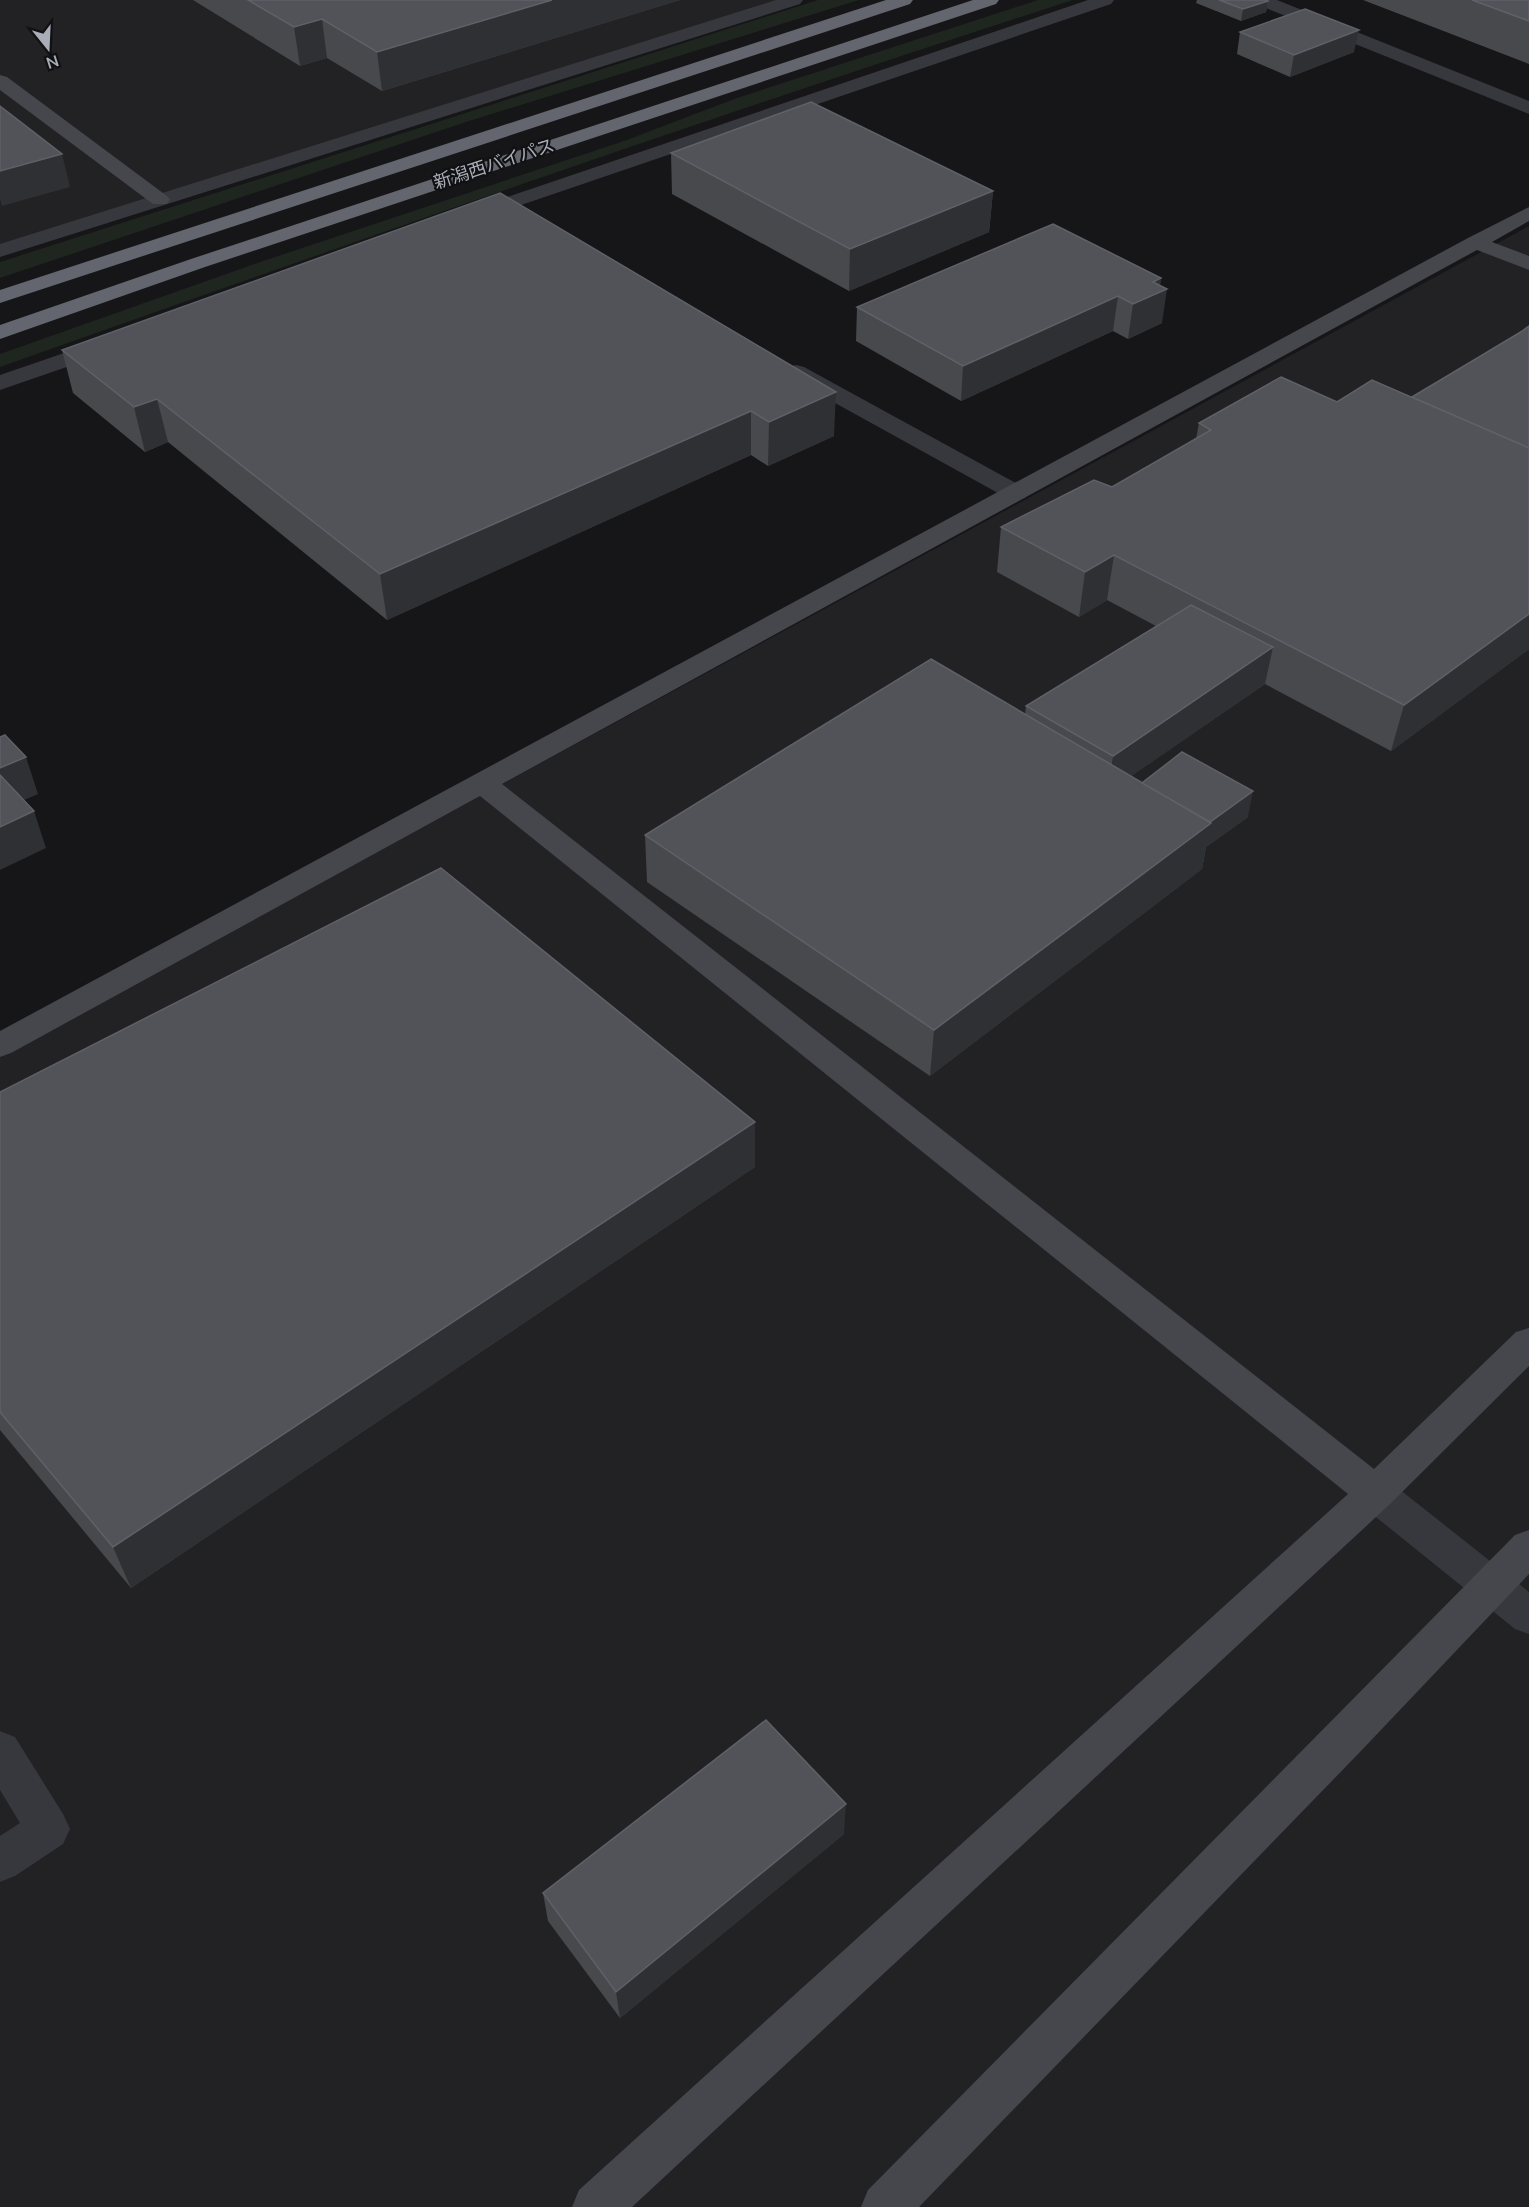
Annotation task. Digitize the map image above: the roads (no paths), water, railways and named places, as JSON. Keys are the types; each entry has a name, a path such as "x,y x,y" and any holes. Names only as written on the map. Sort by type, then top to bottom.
{"highway":[{"name":"新潟西バイパス","path":"0,297 904,0"},
{"name":"新潟西バイパス","path":"0,332 209,260 990,0"}],"street":[{"path":"0,251 794,0"},
{"path":"450,223 1105,0"},
{"path":"1262,0 1529,108"},
{"path":"0,81 160,200"},
{"path":"495,207 526,224"},
{"path":"0,1046 1529,213"},
{"path":"1475,243 1529,264"},
{"path":"0,383 124,339"},
{"path":"776,361 1016,492"},
{"path":"482,783 1529,1616"},
{"path":"596,2207 1375,1493 1529,1343"},
{"path":"885,2207 1529,1547"},
{"path":"0,1750 48,1828 0,1861"}]}
